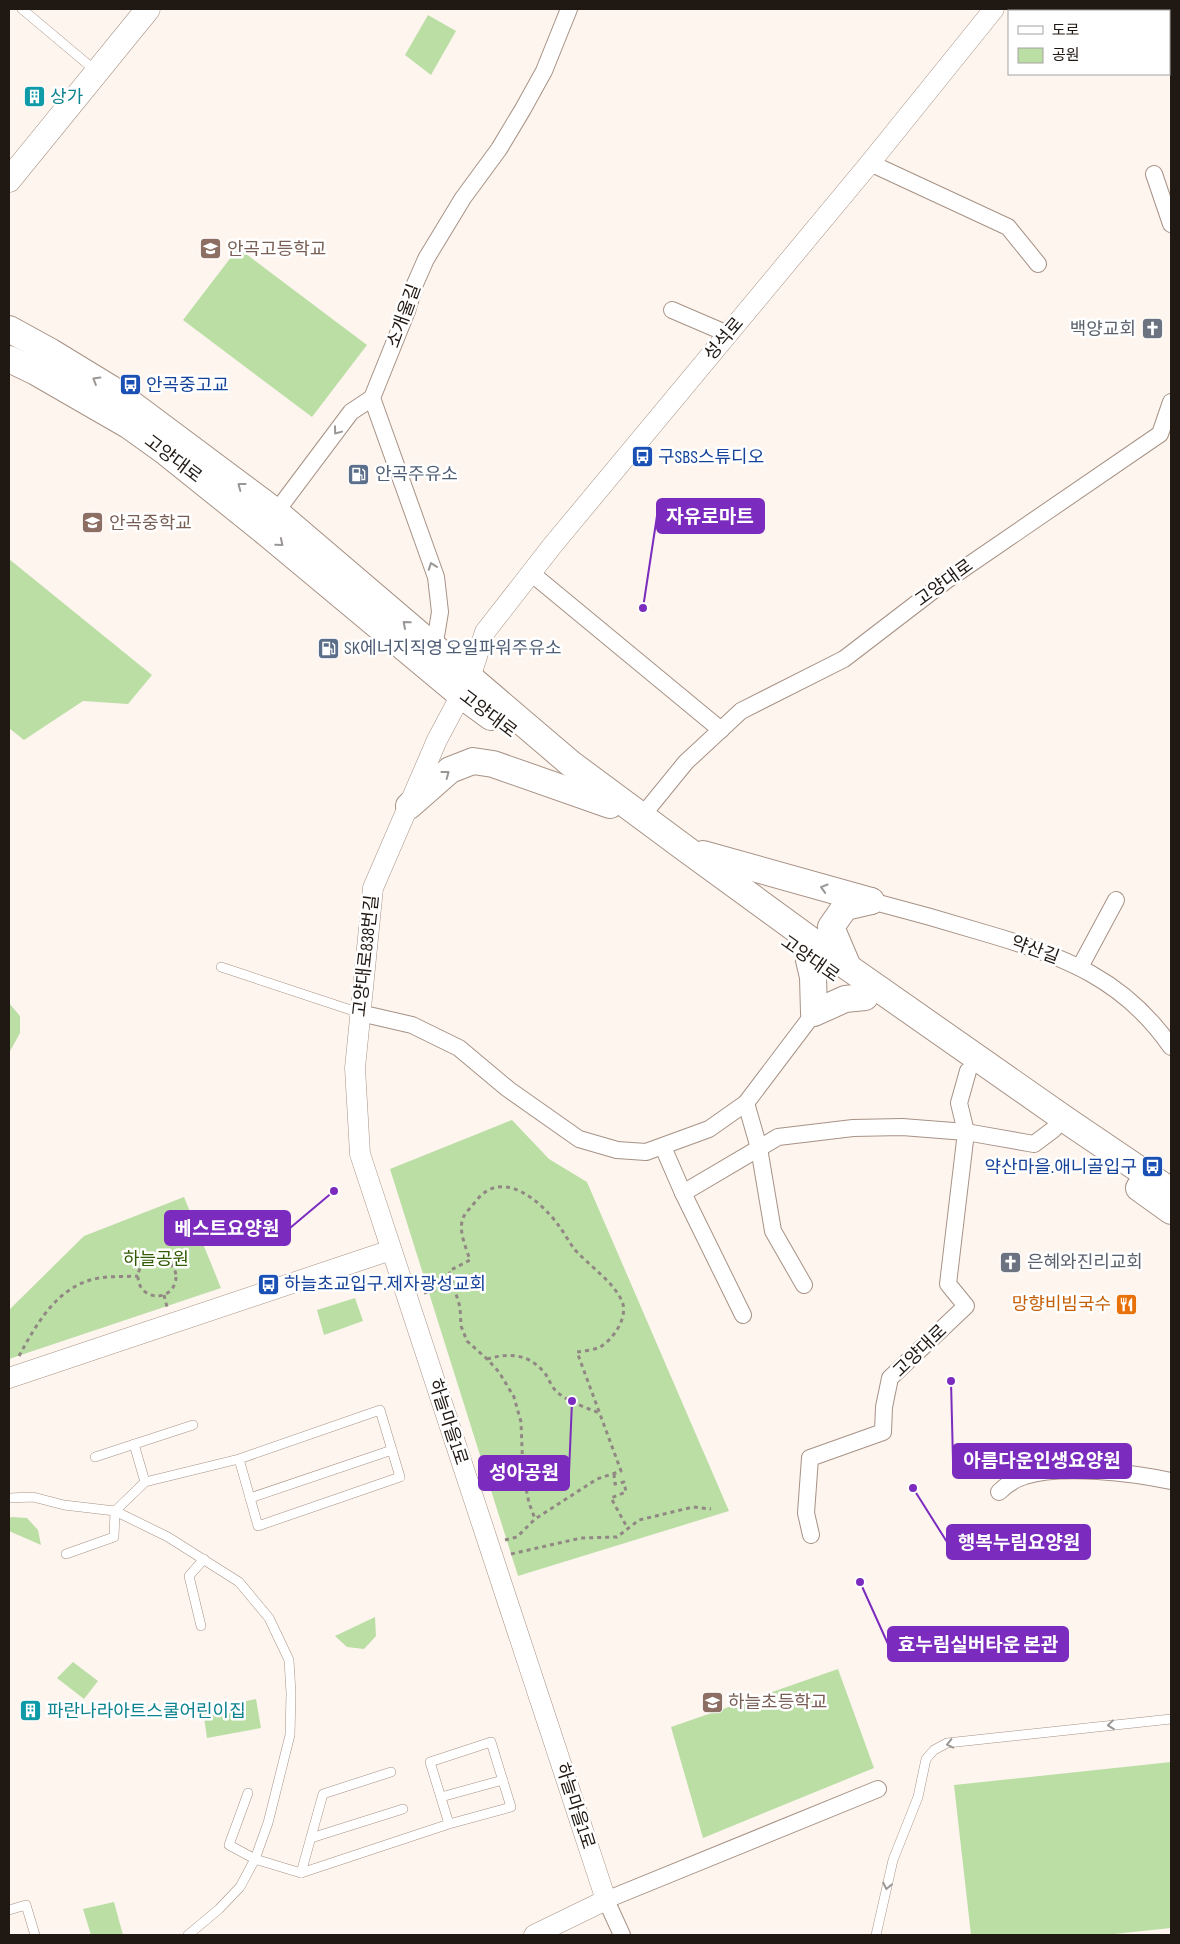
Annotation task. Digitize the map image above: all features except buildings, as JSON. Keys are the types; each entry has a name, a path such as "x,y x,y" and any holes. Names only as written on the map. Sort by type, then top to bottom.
{"main road":[{"path":"9,180 148,9"},
{"name":"고양대로","path":"9,329 110,388 276,512 434,648 466,687 849,968 1171,1191"},
{"name":"고양대로","path":"9,359 36,372 128,425 167,453 269,535 466,687 610,805 809,960 866,997 1171,1211"},
{"path":"409,806 450,770 473,760 493,764 610,805"},
{"path":"686,849 871,901"},
{"path":"849,968 831,927 845,907 871,901"},
{"path":"809,960 814,977 814,1013 846,998 866,997"}],"street":[{"name":"소개울길","path":"372,398 426,259 463,198 499,149 523,109 544,71 569,9"},
{"name":"성석로","path":"466,687 484,632 530,573 870,163 994,9"},
{"path":"870,163 1008,227 1038,264"},
{"path":"1154,174 1171,224"},
{"path":"672,310 728,334"},
{"path":"276,512 351,412 372,398 436,577 440,612 434,648"},
{"name":"고양대로","path":"642,816 686,762 741,711 844,659 947,580 1160,434 1171,402"},
{"path":"530,573 721,730"},
{"name":"고양대로838번길","path":"391,1250 360,1154 354,1068 374,888 437,740 466,687"},
{"path":"1080,967 1116,900"},
{"name":"약산길","path":"871,901 1027,945 1080,967 1115,989 1147,1016 1171,1047"},
{"path":"360,1013 412,1025 459,1048 508,1089 579,1139 616,1150 646,1152 709,1129 746,1104 814,1013"},
{"name":"고양대로","path":"811,1535 806,1513 810,1458 883,1432 884,1407 890,1378 966,1306 948,1284 966,1132 959,1103 968,1070"},
{"path":"746,1104 759,1148 773,1231 804,1285"},
{"path":"683,1193 778,1137 853,1128 902,1127 966,1132 1034,1144 1054,1129"},
{"path":"664,1147 683,1193 743,1315"},
{"path":"13,1371 391,1250"},
{"name":"하늘마을1로","path":"391,1250 606,1900"},
{"path":"999,1492 1009,1483 1028,1475 1064,1471 1105,1472 1146,1476 1171,1481"},
{"path":"534,1935 606,1900 878,1790"},
{"path":"606,1900 622,1935"}],"lane":[{"path":"22,9 97,73"},
{"path":"220,967 360,1013"},
{"path":"66,1554 114,1537 115,1511 145,1482 239,1459 380,1410 400,1477 258,1526 239,1459"},
{"path":"95,1457 193,1425"},
{"path":"134,1444 145,1482"},
{"path":"250,1498 392,1450"},
{"path":"9,1498 33,1497 64,1504 115,1511 168,1537 239,1582 269,1618 289,1660 291,1693 290,1735 268,1823 255,1859 240,1887 219,1909 188,1935"},
{"path":"201,1626 189,1576 204,1559"},
{"path":"876,1935 893,1860 918,1798 926,1759 934,1750 947,1743 1171,1719"},
{"path":"248,1793 229,1845 255,1859 301,1873 449,1824 511,1808 491,1742 430,1762 449,1824"},
{"path":"301,1873 323,1794 391,1772"},
{"path":"440,1797 503,1780"},
{"path":"311,1838 403,1809"},
{"path":"9,1910 26,1905 35,1935"}],"path":[{"path":"500,1542 517,1536 535,1519 597,1479 621,1471 577,1352 599,1347 617,1331 623,1319 622,1300 606,1279 574,1250 558,1225 529,1196 515,1188 494,1186 479,1197 463,1217 461,1233 470,1260 449,1271 455,1285 460,1307 461,1326 467,1341 499,1372 514,1397 521,1422 523,1474 529,1503 535,1519"},
{"path":"159,1258 170,1263 176,1274 174,1287 164,1295 158,1296 145,1293 138,1282 139,1270 147,1260 159,1258"},
{"path":"13,1371 18,1356 39,1321 56,1301 73,1287 98,1278 138,1276"},
{"path":"421,1294 455,1285"},
{"path":"164,1295 168,1310"},
{"path":"487,1359 504,1354 520,1356 531,1361 544,1372 556,1392 573,1402 599,1413"},
{"path":"614,1474 614,1484 624,1482 626,1492 611,1498 628,1529"},
{"path":"504,1557 581,1538 617,1537 639,1520 693,1507 711,1509"}],"green space":[{"path":"428,15 456,31 431,75 405,55"},
{"path":"238,248 367,345 312,417 183,320"},
{"path":"9,559 152,675 128,704 83,701 24,740 9,728"},
{"path":"9,1003 20,1016 20,1033 9,1053"},
{"path":"512,1120 549,1159 587,1182 729,1511 518,1576 390,1169"},
{"name":"하늘공원","path":"184,1197 221,1288 9,1359 9,1310 84,1236"},
{"path":"355,1298 363,1321 324,1335 317,1310"},
{"path":"11,1517 27,1518 38,1530 41,1545 9,1531 9,1519"},
{"path":"375,1617 376,1636 364,1649 347,1647 335,1636"},
{"path":"73,1662 98,1681 84,1699 57,1678"},
{"path":"838,1669 874,1768 703,1838 671,1727"},
{"path":"256,1699 261,1728 207,1738 203,1710"},
{"path":"1171,1762 1171,1928 1105,1935 971,1935 954,1785"},
{"path":"114,1902 123,1935 91,1935 83,1909"}],"place":[{"name":"상가","path":"34,97"},
{"name":"안곡고등학교","path":"211,249"},
{"name":"백양교회","path":"1152,329"},
{"name":"안곡중고교","path":"130,385"},
{"name":"구SBS스튜디오","path":"642,457"},
{"name":"안곡주유소","path":"359,474"},
{"name":"안곡중학교","path":"93,523"},
{"name":"자유로마트","path":"643,608"},
{"name":"SK에너지직영 오일파워주유소","path":"328,648"},
{"name":"약산마을.애니골입구","path":"1153,1167"},
{"name":"베스트요양원","path":"334,1191"},
{"name":"은혜와진리교회","path":"1011,1262"},
{"name":"하늘초교입구.제자광성교회","path":"268,1284"},
{"name":"망향비빔국수","path":"1127,1304"},
{"name":"아름다운인생요양원","path":"951,1381"},
{"name":"성아공원","path":"572,1401"},
{"name":"행복누림요양원","path":"913,1488"},
{"name":"효누림실버타운 본관","path":"860,1582"},
{"name":"하늘초등학교","path":"712,1702"},
{"name":"파란나라아트스쿨어린이집","path":"31,1711"}]}
